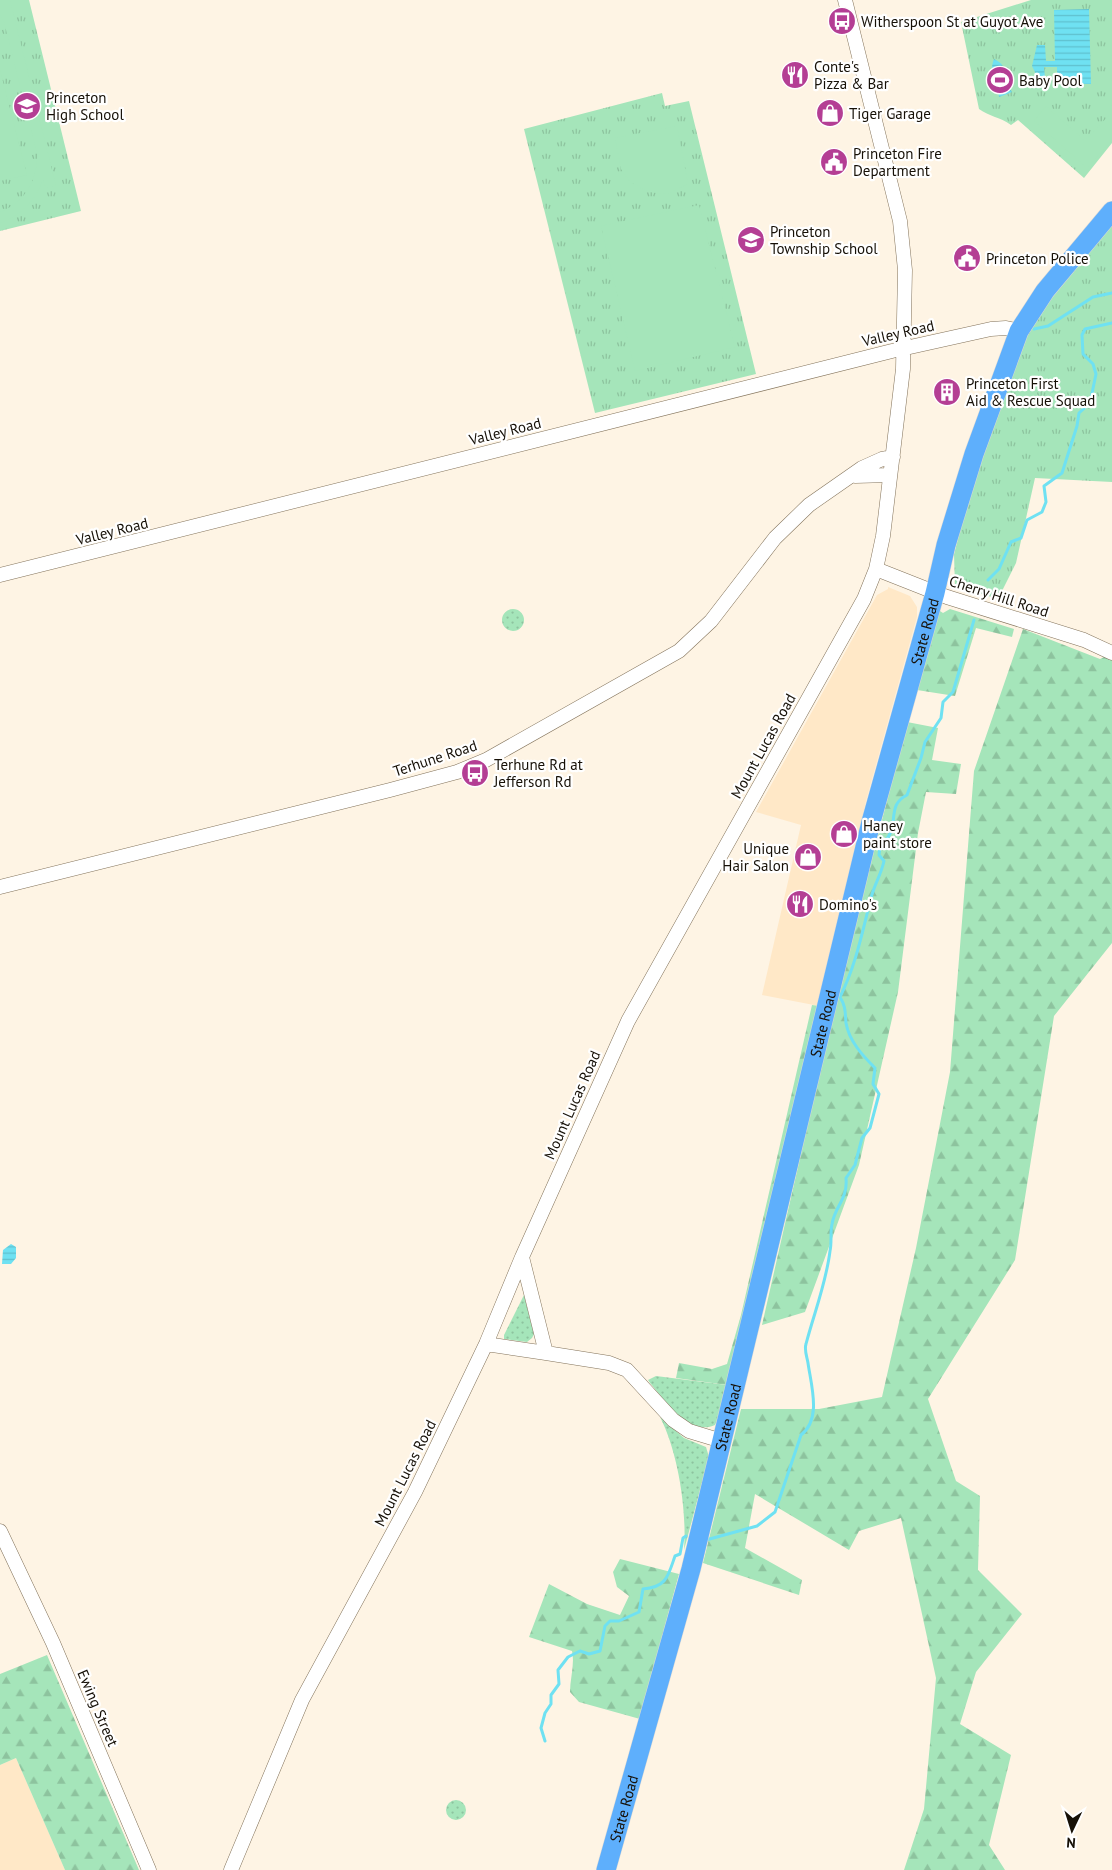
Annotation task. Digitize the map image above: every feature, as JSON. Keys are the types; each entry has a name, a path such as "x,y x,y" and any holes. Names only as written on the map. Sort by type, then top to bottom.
{"highway":[{"name":"State Road","path":"606,1870 691,1569 871,822 935,593 946,545 974,454 998,384 1019,331 1050,285 1112,211"}],"street":[{"name":"Mount Lucas Road","path":"231,1870 302,1700 415,1492 486,1344 522,1257 628,1021 864,599 876,569 882,540 893,457 904,348 905,270 900,221 845,0"},
{"name":"Valley Road","path":"0,575 904,348 991,328 1006,328 1019,331"},
{"name":"Terhune Road","path":"0,887 457,772 486,760 659,664 690,642 720,610 775,538 809,505 874,462 893,457"},
{"name":"Terhune Road","path":"849,477 865,474 890,475"},
{"name":"Cherry Hill Road","path":"876,569 935,593 1084,640 1112,653"},
{"path":"522,1257 546,1353"},
{"path":"486,1344 609,1364 627,1370 673,1420 689,1431 722,1441"},
{"name":"Ewing Street","path":"0,1531 15,1559 149,1870"}],"shaded area":[{"path":"888,587 910,596 917,607 917,617 866,801 819,1006 762,995 801,825 756,812 877,595 888,589"},
{"path":"16,1758 65,1870 0,1870 0,1765"}],"green space":[{"name":"Princeton High School","path":"0,0 29,0 81,211 0,231"},
{"path":"0,0 10,0 56,186 46,188 43,180 36,195 21,212 0,223 0,212 9,208 28,189 35,172 37,153 4,22 0,14"},
{"path":"1031,0 1112,0 1112,143 1084,178 1018,120 1011,125 979,109 961,22"},
{"path":"0,70 27,175 0,181"},
{"path":"662,93 665,106 689,101 756,374 595,413 524,129"},
{"path":"1046,106 1085,141 1112,112 1112,140 1087,168 1034,121"},
{"path":"677,126 688,184 667,194 648,192 630,182 621,169 615,138"},
{"path":"699,205 735,347 635,371 601,226"},
{"path":"1112,222 1112,482 1035,478 1016,563 998,599 955,586 954,554 965,511 982,451 1020,346 1038,314"},
{"path":"513,609 521,612 524,620 521,628 513,631 505,628 502,620 505,612"},
{"path":"950,609 1014,629 1012,637 976,628 955,696 917,690 936,618 940,611 943,613"},
{"path":"1023,629 1100,659 1112,653 1112,943 1054,1016 1015,1260 928,1399 956,1481 980,1496 978,1570 1022,1614 976,1672 960,1724 1011,1755 989,1845 1005,1870 904,1870 924,1809 936,1678 901,1518 859,1531 849,1550 755,1494 745,1548 802,1580 799,1595 703,1563 741,1409 819,1409 882,1397 916,1248 950,1072 974,771"},
{"path":"907,722 938,728 932,760 961,764 956,794 926,792 918,833 898,992 859,1165 805,1312 762,1325 836,999"},
{"path":"812,1005 819,1006 727,1385 676,1378 679,1363 712,1369 727,1364 741,1315"},
{"path":"524,1295 534,1334 527,1342 504,1339 504,1335"},
{"path":"656,1376 727,1385 715,1425 696,1426 678,1414 648,1380"},
{"path":"660,1417 684,1438 706,1447 709,1457 684,1550 684,1517 680,1482 672,1447"},
{"path":"620,1559 679,1574 640,1719 579,1702 570,1692 572,1651 529,1637 549,1584 587,1604 620,1615 629,1596 617,1587 613,1572"},
{"path":"47,1655 139,1870 65,1870 16,1758 0,1765 0,1674"},
{"path":"456,1800 463,1803 466,1810 463,1817 456,1820 449,1817 446,1810 449,1803"}],"water":[{"path":"1089,9 1091,84 1055,84 1054,80 1057,80 1057,67 1044,67 1045,77 1037,76 1032,66 1037,45 1045,45 1046,61 1055,61 1054,10"},
{"name":"Baby Pool","path":"994,59 1005,69 1012,92 999,97 992,69"},
{"path":"11,1244 16,1247 16,1258 11,1264 2,1264 3,1250"}],"waterway":[{"path":"1034,329 1048,326 1093,297 1112,293"},
{"path":"988,580 999,569 1011,542 1021,538 1027,520 1042,512 1046,502 1044,486 1062,473 1077,426 1079,413 1090,403 1096,374 1093,364 1083,354 1082,335 1085,329 1112,323"},
{"path":"706,1540 757,1526 775,1512 801,1435 811,1420 814,1401 805,1346 826,1275 831,1248 831,1227 845,1192 846,1178 855,1165 862,1138 870,1128 879,1094 873,1084 875,1068 861,1053 850,1036 840,997 854,961 872,893 883,866 884,861 879,855 880,846 891,832 896,805 907,795 925,742 941,718 943,702 953,692 974,620"},
{"path":"545,1741 541,1728 545,1713 551,1704 551,1695 559,1684 558,1670 568,1657 580,1651 589,1654 600,1651 605,1626 610,1621 619,1621 639,1612 643,1589 662,1583 668,1575 675,1556 680,1554 683,1538 686,1536"}],"place":[{"name":"Witherspoon St at Guyot Ave","path":"842,21"},
{"name":"Conte's Pizza & Bar","path":"795,75"},
{"name":"Baby Pool","path":"1000,80"},
{"name":"Princeton High School","path":"27,106"},
{"name":"Tiger Garage","path":"830,113"},
{"name":"Princeton Fire Department","path":"834,162"},
{"name":"Princeton Township School","path":"751,240"},
{"name":"Princeton Police","path":"967,258"},
{"name":"Princeton First Aid & Rescue Squad","path":"947,392"},
{"name":"Terhune Rd at Jefferson Rd","path":"475,773"},
{"name":"Haney paint store","path":"844,834"},
{"name":"Unique Hair Salon","path":"808,857"},
{"name":"Domino's","path":"800,904"}]}
